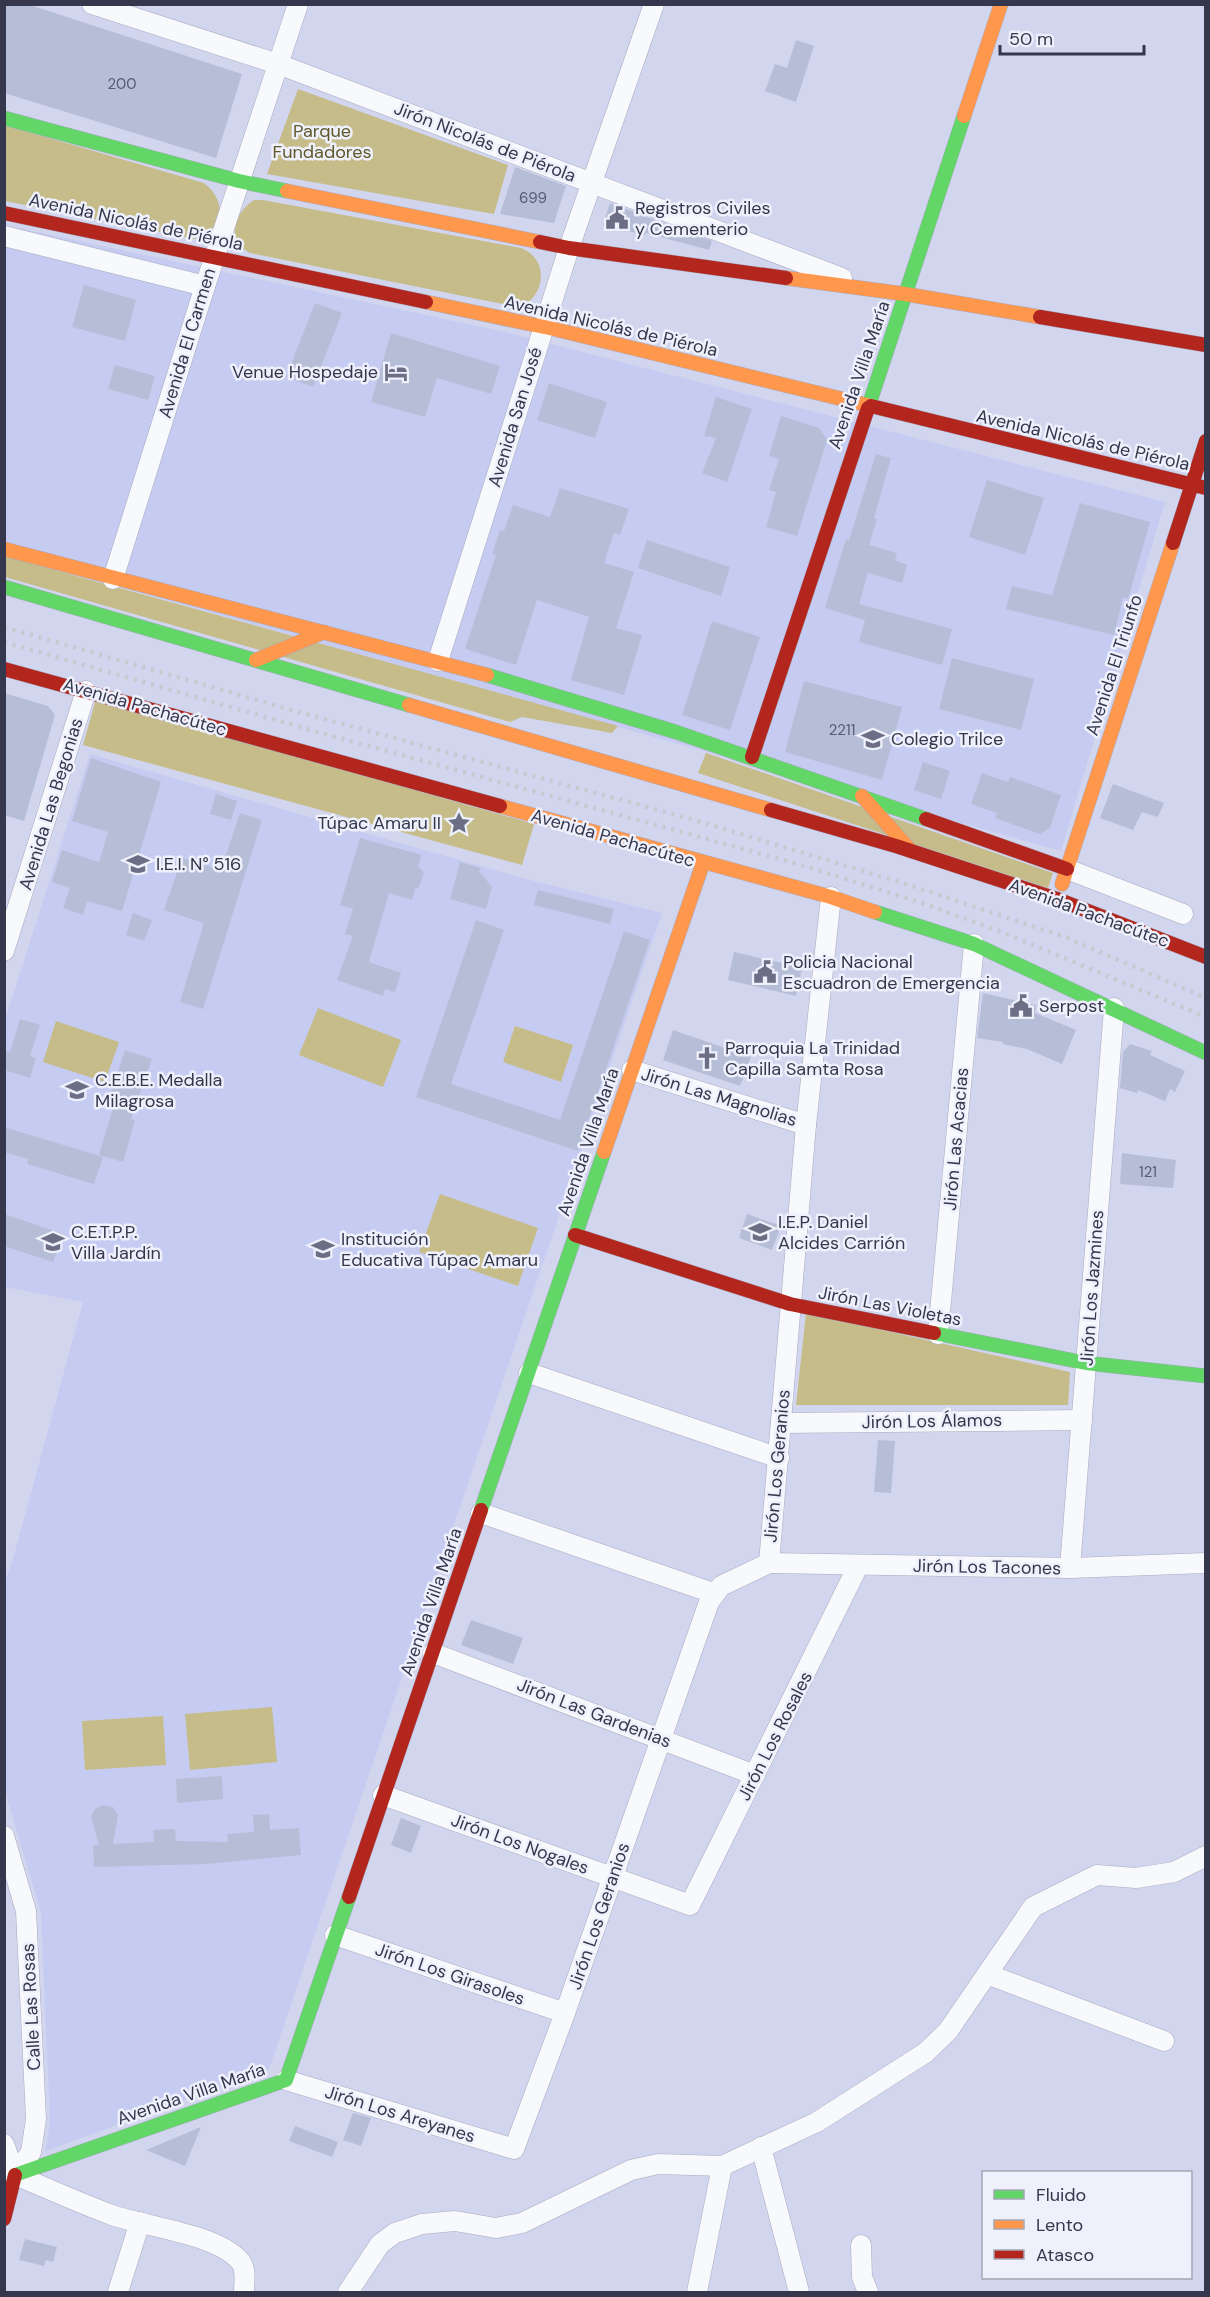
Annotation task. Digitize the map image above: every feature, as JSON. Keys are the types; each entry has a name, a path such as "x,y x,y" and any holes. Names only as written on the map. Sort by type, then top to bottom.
{"main road":[{"name":"Avenida Villa María","path":"752,756 1001,4"},
{"path":"4,118 239,181 568,248 905,294 1206,345"},
{"name":"Avenida Nicolás de Piérola","path":"4,213 543,327 1206,488"},
{"name":"Avenida El Triunfo","path":"1057,899 1206,441"},
{"name":"Avenida Pachacútec","path":"4,549 113,579 438,661 752,756 1068,869"},
{"name":"Avenida Pachacútec","path":"4,587 911,851 1057,899 1206,957"},
{"path":"256,660 324,632"},
{"name":"Avenida Pachacútec","path":"4,669 831,897 974,944 1206,1053"},
{"path":"861,796 911,851"},
{"name":"Avenida Villa María","path":"10,2174 286,2080 703,863"},
{"name":"Jirón Las Violetas","path":"575,1235 790,1304 1086,1363 1206,1376"},
{"path":"4,2219 10,2174"}],"street":[{"name":"Jirón Nicolás de Piérola","path":"92,4 278,64 874,290"},
{"name":"Avenida El Carmen","path":"113,579 214,256 298,4"},
{"name":"Avenida San José","path":"438,661 568,248 654,4"},
{"path":"4,236 205,286"},
{"name":"Avenida Las Begonias","path":"4,951 86,691"},
{"name":"Avenida Pachacútec","path":"1068,869 1183,914"},
{"name":"Jirón Los Geranios","path":"514,2149 565,2013 713,1593 729,1581 769,1563 806,1125 831,897"},
{"name":"Jirón Las Acacias","path":"938,1334 974,944"},
{"name":"Jirón Los Jazmines","path":"1070,1568 1114,1008"},
{"name":"Jirón Las Magnolias","path":"632,1070 806,1125"},
{"path":"529,1373 779,1458"},
{"name":"Jirón Los Álamos","path":"781,1423 1082,1420"},
{"path":"482,1513 713,1593"},
{"name":"Jirón Los Tacones","path":"769,1563 1070,1568 1206,1563"},
{"name":"Jirón Los Rosales","path":"690,1905 858,1566"},
{"name":"Jirón Las Gardenias","path":"433,1653 755,1775"},
{"name":"Jirón Los Nogales","path":"383,1795 690,1905"},
{"name":"Calle Las Rosas","path":"4,1836 26,1911 36,2119 31,2152 10,2174"},
{"path":"348,2292 380,2244 395,2233 422,2224 455,2221 496,2228 522,2223 631,2169 658,2164 722,2166 816,2122 925,2054 948,2031 1033,1907 1097,1875 1136,1878 1174,1872 1206,1856"},
{"name":"Jirón Los Girasoles","path":"335,1935 565,2013"},
{"path":"987,1974 1164,2041"},
{"name":"Jirón Los Areyanes","path":"286,2080 514,2149"},
{"path":"4,2144 10,2174 114,2216 192,2236 222,2249 241,2262 244,2270 244,2292"},
{"path":"761,2147 799,2292"},
{"path":"697,2292 722,2166"},
{"path":"118,2292 140,2222"},
{"path":"861,2245 862,2277 868,2292"}],"shaded area":[{"path":"4,225 501,331 1165,502 1061,851 5,555"},
{"name":"Institución Educativa Túpac Amaru","path":"90,754 522,878 662,913 269,2069 46,2151 50,2120 41,1913 5,1791 5,1580 12,1563 83,1302 5,1287 5,1020"}],"green space":[{"name":"Parque Fundadores","path":"298,89 508,165 494,214 267,174"},
{"path":"4,125 204,183 212,190 220,207 217,224 212,231 194,239 5,201"},
{"path":"254,200 521,248 530,253 538,263 541,278 539,286 531,299 518,307 250,253 237,241 235,226 241,212"},
{"path":"4,556 618,726 612,733 522,717 510,722 5,577"},
{"path":"96,699 534,824 522,865 83,745"},
{"path":"706,753 1053,873 1048,888 698,773"},
{"path":"318,1008 401,1040 383,1087 299,1055"},
{"path":"56,1021 119,1042 105,1082 43,1062"},
{"path":"515,1026 573,1045 561,1082 503,1062"},
{"path":"440,1194 538,1228 518,1286 419,1252"},
{"path":"806,1313 1070,1372 1068,1405 796,1405"},
{"path":"272,1707 277,1762 190,1770 185,1714"},
{"path":"163,1716 166,1765 85,1770 82,1721"}],"building":[{"path":"4,4 27,4 242,74 216,158 4,93"},
{"path":"796,40 814,46 796,102 765,91 775,64 787,68"},
{"path":"515,167 566,186 554,223 500,214"},
{"path":"610,203 712,241 709,250 646,233 645,235 603,225"},
{"path":"84,285 136,300 125,341 72,327"},
{"path":"315,303 342,313 313,387 286,377"},
{"path":"391,333 500,366 491,394 437,378 425,417 371,402"},
{"path":"115,365 155,376 148,400 108,389"},
{"path":"549,383 607,402 595,438 537,420"},
{"path":"716,397 752,409 727,482 702,473 716,438 704,436"},
{"path":"781,416 819,428 827,440 797,536 766,527 776,492 769,490 779,459 769,456"},
{"path":"876,454 891,458 869,545 897,553 895,560 907,565 902,583 868,573 859,604 952,629 942,665 859,642 865,620 825,608"},
{"path":"987,480 1044,498 1025,555 969,537"},
{"path":"560,488 629,509 620,535 614,533 604,563 634,572 616,628 642,635 624,695 571,680 589,617 537,600 516,665 465,649 496,555 492,554 500,530 504,531 513,505 550,517"},
{"path":"1080,503 1150,522 1128,599 1123,597 1114,635 1006,609 1012,586 1052,595"},
{"path":"647,540 730,567 721,596 638,568"},
{"path":"712,621 760,637 730,730 682,715"},
{"path":"952,658 1034,679 1021,730 939,709"},
{"path":"804,681 902,707 882,780 785,752"},
{"path":"4,693 48,706 55,715 24,821 4,815"},
{"path":"91,758 161,782 122,911 87,901 83,915 63,908 70,888 52,882 62,850 99,862 108,832 72,821"},
{"path":"923,762 950,771 941,799 914,790"},
{"path":"982,773 1008,782 1010,777 1061,795 1050,828 1040,834 995,818 997,813 971,804"},
{"path":"1113,784 1164,803 1158,817 1142,812 1133,830 1100,818"},
{"path":"216,794 237,801 231,820 210,814"},
{"path":"240,813 262,820 203,1009 180,1002 204,923 164,910 182,858 221,870"},
{"path":"360,838 422,855 418,866 424,873 412,900 389,893 369,962 401,973 395,992 385,989 383,996 337,980 353,936 345,934 353,909 340,905"},
{"path":"460,862 480,868 479,871 492,887 486,909 450,899"},
{"path":"538,890 614,909 610,924 534,905"},
{"path":"133,913 152,920 144,941 126,935"},
{"path":"476,920 504,930 451,1084 560,1120 624,931 650,940 578,1151 416,1097"},
{"name":"Policia Nacional Escuadron de Emergencia","path":"734,952 786,964 787,959 803,963 796,996 728,980"},
{"path":"983,993 1036,1005 1035,1013 1076,1030 1062,1064 1027,1049 977,1038"},
{"path":"20,1019 40,1025 30,1056 36,1058 30,1078 4,1070 4,1050 10,1052"},
{"name":"Parroquia La Trinidad Capilla Samta Rosa","path":"673,1030 751,1057 740,1086 663,1060"},
{"path":"1130,1044 1152,1051 1150,1055 1185,1071 1175,1092 1170,1089 1165,1101 1138,1090 1137,1093 1120,1088 1123,1052"},
{"path":"125,1050 152,1059 131,1119 135,1120 123,1162 99,1155 116,1098 110,1095"},
{"path":"4,1127 103,1157 94,1184 27,1164 28,1159 4,1152"},
{"path":"1122,1153 1176,1160 1173,1188 1120,1184"},
{"path":"4,1214 63,1234 53,1262 4,1246"},
{"name":"I.E.P. Daniel Alcides Carrión","path":"747,1214 781,1226 772,1250 739,1238"},
{"path":"878,1440 895,1441 891,1493 874,1492"},
{"path":"471,1620 523,1638 513,1664 461,1645"},
{"path":"222,1776 223,1799 177,1803 176,1779"},
{"path":"103,1805 113,1807 118,1815 113,1844 154,1842 153,1830 175,1829 176,1841 228,1842 227,1834 254,1832 253,1815 269,1814 270,1830 299,1828 301,1855 206,1864 94,1867 93,1845 99,1845 91,1817 95,1809"},
{"path":"401,1818 421,1826 411,1853 391,1845"},
{"path":"353,2113 371,2118 361,2146 343,2140"},
{"path":"295,2126 338,2142 332,2157 289,2141"},
{"path":"201,2127 185,2166 146,2150"},
{"path":"25,2239 57,2247 53,2262 46,2260 44,2266 19,2260"}],"railway":[{"path":"4,627 288,709 691,819 903,883 1065,937 1206,998"},
{"path":"4,642 307,729 798,864 928,905 1004,933 1206,1017"}],"traffic: fast":[{"path":"868,408 964,116"},
{"path":"4,118 239,181 287,191"},
{"path":"4,587 409,705"},
{"path":"487,675 676,732 926,819"},
{"path":"875,912 974,944 1206,1053"},
{"path":"481,1510 604,1152"},
{"path":"934,1333 1086,1363 1206,1376"},
{"path":"15,2175 286,2080 349,1897"}],"traffic: slow":[{"path":"964,116 1001,4"},
{"path":"287,191 540,242"},
{"path":"786,278 905,294 1040,317"},
{"path":"426,302 554,329 871,406"},
{"path":"1062,884 1173,543"},
{"path":"4,549 487,675"},
{"path":"256,660 324,632"},
{"path":"409,705 771,810"},
{"path":"862,796 911,851"},
{"path":"500,806 831,897 875,912"},
{"path":"604,1152 703,863"}],"traffic: jam":[{"path":"4,213 426,302"},
{"path":"540,242 786,278"},
{"path":"1040,317 1206,345"},
{"path":"871,406 1206,488"},
{"path":"752,757 868,408"},
{"path":"1173,543 1206,441"},
{"path":"4,669 500,806"},
{"path":"771,810 896,846 1057,899 1206,957"},
{"path":"926,819 1067,869"},
{"path":"575,1235 790,1304 934,1333"},
{"path":"349,1897 481,1510"},
{"path":"4,2219 15,2175"}],"place":[{"name":"Registros Civiles y Cementerio","path":"617,218"},
{"name":"Venue Hospedaje","path":"396,372"},
{"name":"Colegio Trilce","path":"873,739"},
{"name":"Túpac Amaru II","path":"459,823"},
{"name":"I.E.I. N° 516","path":"138,864"},
{"name":"Policia Nacional Escuadron de Emergencia","path":"765,972"},
{"name":"Serpost","path":"1021,1006"},
{"name":"Parroquia La Trinidad Capilla Samta Rosa","path":"707,1058"},
{"name":"C.E.B.E. Medalla Milagrosa","path":"77,1090"},
{"name":"I.E.P. Daniel Alcides Carrión","path":"760,1232"},
{"name":"C.E.T.P.P. Villa Jardín","path":"53,1242"},
{"name":"Institución Educativa Túpac Amaru","path":"323,1249"}]}
